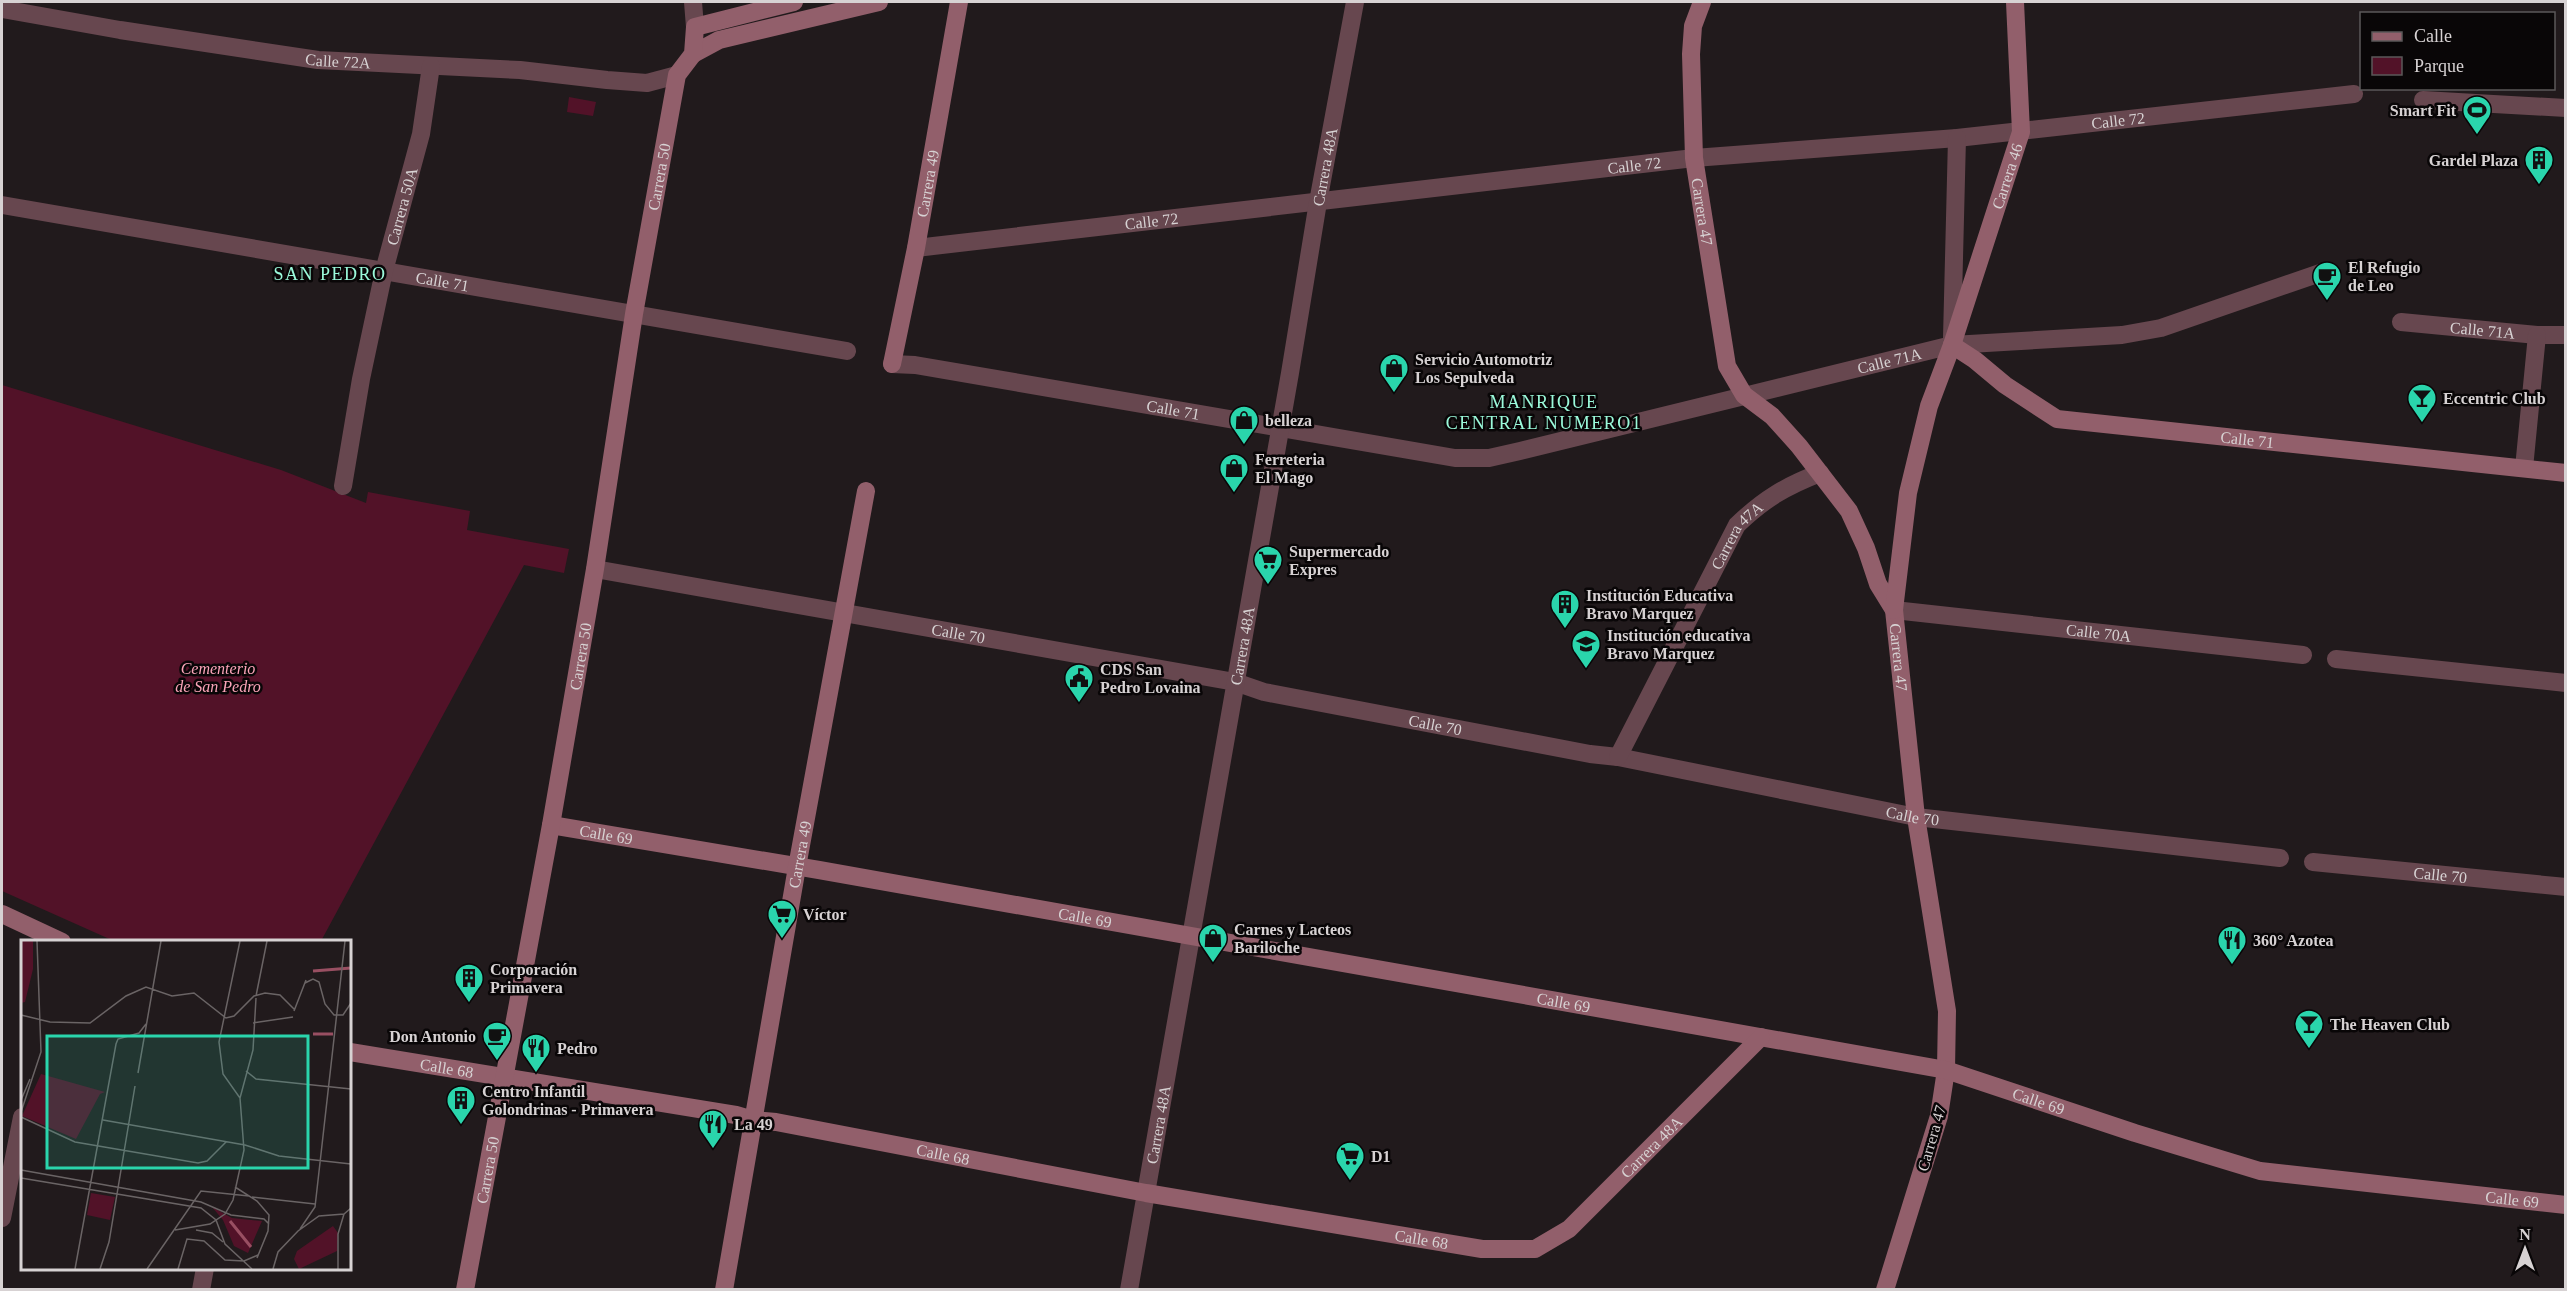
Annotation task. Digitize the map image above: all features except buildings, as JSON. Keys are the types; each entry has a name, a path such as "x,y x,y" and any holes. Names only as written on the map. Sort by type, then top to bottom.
{"street":[{"path":"693,2 695,27 693,54"},
{"path":"695,27 794,2"},
{"path":"693,54 719,40 879,2"},
{"name":"Carrera 49","path":"892,364 916,248 959,2"},
{"name":"Carrera 48A","path":"1129,1290 1318,202 1355,2"},
{"name":"Carrera 47","path":"1702,2 1693,26 1691,54 1694,158 1727,366 1744,396 1772,416 1849,511 1866,548 1878,584 1894,610 1916,817 1947,1011 1946,1070 1939,1116 1884,1290"},
{"name":"Carrera 46","path":"1894,610 1908,493 1929,406 1952,345 2021,132 2015,2"},
{"name":"Calle 72A","path":"2,9 120,30 318,60 416,63 647,82 677,75"},
{"name":"Carrera 50","path":"465,1290 551,825 595,569 634,314 677,75 693,54"},
{"name":"Carrera 50A","path":"343,486 361,379 384,271 421,134 431,66"},
{"name":"Calle 72","path":"916,248 1694,158 2021,132 2354,94"},
{"path":"2423,100 2565,108"},
{"name":"Carrera 46","path":"1952,345 1957,138"},
{"name":"Calle 71","path":"2,205 847,351"},
{"name":"Calle 71A","path":"1455,459 1489,458 1520,451 1952,345 2122,335 2161,328 2323,272"},
{"name":"Calle 71A","path":"2401,322 2537,335 2565,335"},
{"path":"2524,468 2537,335"},
{"name":"Calle 71","path":"1952,345 1975,360 2005,385 2057,419 2565,472"},
{"name":"Calle 71","path":"892,364 915,365 1455,459"},
{"name":"Carrera 47A","path":"1618,757 1737,525 1756,506 1777,491 1820,473"},
{"name":"Carrera 49","path":"724,1290 842,613 866,491"},
{"name":"Calle 70","path":"595,569 1235,682 1264,692 1590,754 1618,757 1916,817 2280,858"},
{"name":"Calle 70A","path":"1894,610 2303,655"},
{"path":"2336,659 2565,683"},
{"name":"Calle 69","path":"551,825 1191,935 1946,1070 2135,1133 2260,1171 2565,1205"},
{"name":"Calle 70","path":"2313,862 2565,887"},
{"path":"2,914 58,940"},
{"name":"Carrera 48A","path":"1535,1249 1569,1229 1761,1037"},
{"name":"Calle 68","path":"351,1052 736,1115 1146,1193 1482,1249 1535,1249"},
{"path":"2,1218 21,1122"},
{"path":"201,1290 205,1270"}],"green space":[{"path":"569,97 596,102 593,116 567,112"},
{"name":"Cementerio de San Pedro","path":"2,385 281,470 366,503 368,492 470,511 467,530 569,549 564,573 524,565 322,940 112,940 2,891"}],"place":[{"name":"Smart Fit","path":"2477,136"},
{"name":"Gardel Plaza","path":"2539,186"},
{"name":"El Refugio de Leo","path":"2327,302"},
{"name":"Servicio Automotriz Los Sepulveda","path":"1394,394"},
{"name":"Eccentric Club","path":"2422,424"},
{"name":"belleza","path":"1244,446"},
{"name":"Ferreteria El Mago","path":"1234,494"},
{"name":"Supermercado Expres","path":"1268,586"},
{"name":"Institución Educativa Bravo Marquez","path":"1565,630"},
{"name":"Institución educativa Bravo Marquez","path":"1586,670"},
{"name":"CDS San Pedro Lovaina","path":"1079,704"},
{"name":"Víctor","path":"782,940"},
{"name":"Carnes y Lacteos Bariloche","path":"1213,964"},
{"name":"360° Azotea","path":"2232,966"},
{"name":"Corporación Primavera","path":"469,1004"},
{"name":"The Heaven Club","path":"2309,1050"},
{"name":"Don Antonio","path":"497,1062"},
{"name":"Pedro","path":"536,1074"},
{"name":"Centro Infantil Golondrinas - Primavera","path":"461,1126"},
{"name":"La 49","path":"713,1150"},
{"name":"D1","path":"1350,1182"}],"district":[{"name":"SAN PEDRO","path":"330,274"},
{"name":"MANRIQUE CENTRAL NUMERO1","path":"1544,412"}]}
